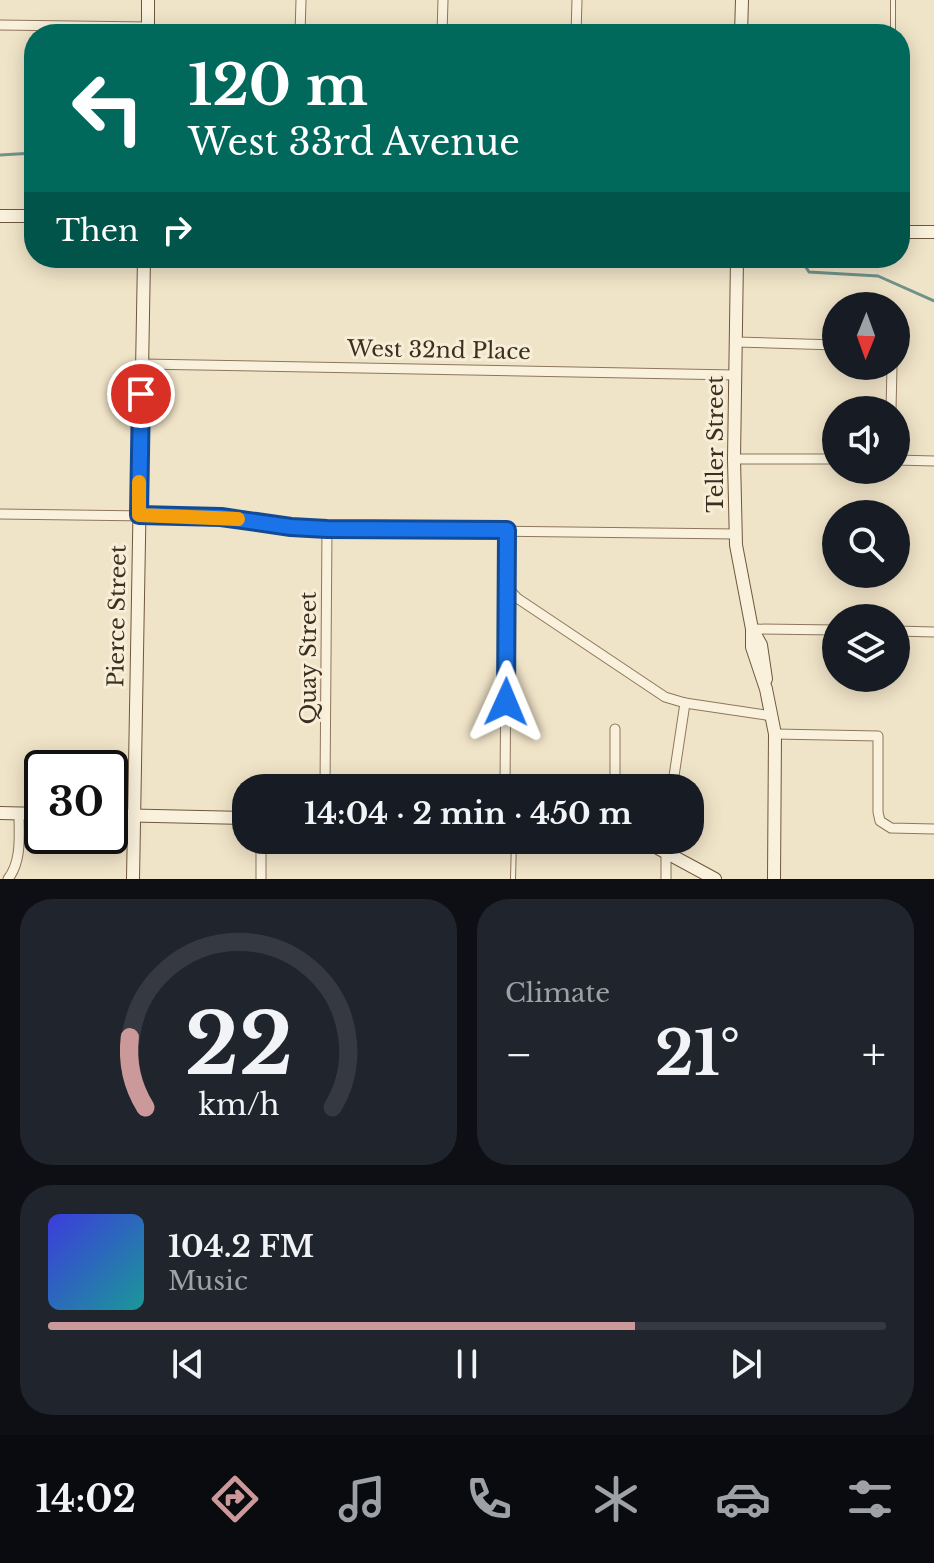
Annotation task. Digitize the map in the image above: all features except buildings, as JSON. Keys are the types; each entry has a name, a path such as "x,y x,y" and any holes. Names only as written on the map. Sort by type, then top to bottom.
{"street":[{"path":"148,0 148,24"},
{"path":"300,24 301,0"},
{"path":"442,24 443,0"},
{"path":"576,24 577,0"},
{"path":"741,24 742,0"},
{"path":"0,25 24,26"},
{"path":"0,216 24,216"},
{"path":"910,232 934,232"},
{"name":"Pierce Street","path":"133,879 144,268"},
{"name":"Teller Street","path":"737,268 736,534 738,562 752,629 752,647 766,689 775,734 774,879"},
{"path":"736,342 822,345"},
{"name":"West 32nd Place","path":"142,364 735,375"},
{"path":"734,459 822,459"},
{"path":"910,460 934,461"},
{"path":"0,514 221,517 327,529 736,534"},
{"name":"Quay Street","path":"325,774 327,529"},
{"path":"505,774 507,530"},
{"path":"508,588 517,598 657,693 685,703 772,716"},
{"path":"752,629 822,630"},
{"path":"910,631 934,632"},
{"path":"674,774 685,703"},
{"path":"615,729 615,774"},
{"path":"775,734 878,736 880,821 891,828 934,829"},
{"path":"0,813 24,814"},
{"path":"8,879 17,859 19,814"},
{"path":"128,816 232,818"},
{"path":"261,854 261,879"},
{"path":"666,854 666,879"},
{"path":"668,854 715,879"}],"lane":[{"path":"893,0 893,24"},
{"path":"513,879 514,854"}],"waterway":[{"path":"0,155 24,154"},
{"path":"806,268 809,272 878,276 934,301"}],"slow traffic":[{"path":"139,482 139,515 238,519"}],"route":[{"path":"141,394 139,515 221,517 327,529 507,530 506,702"}]}
